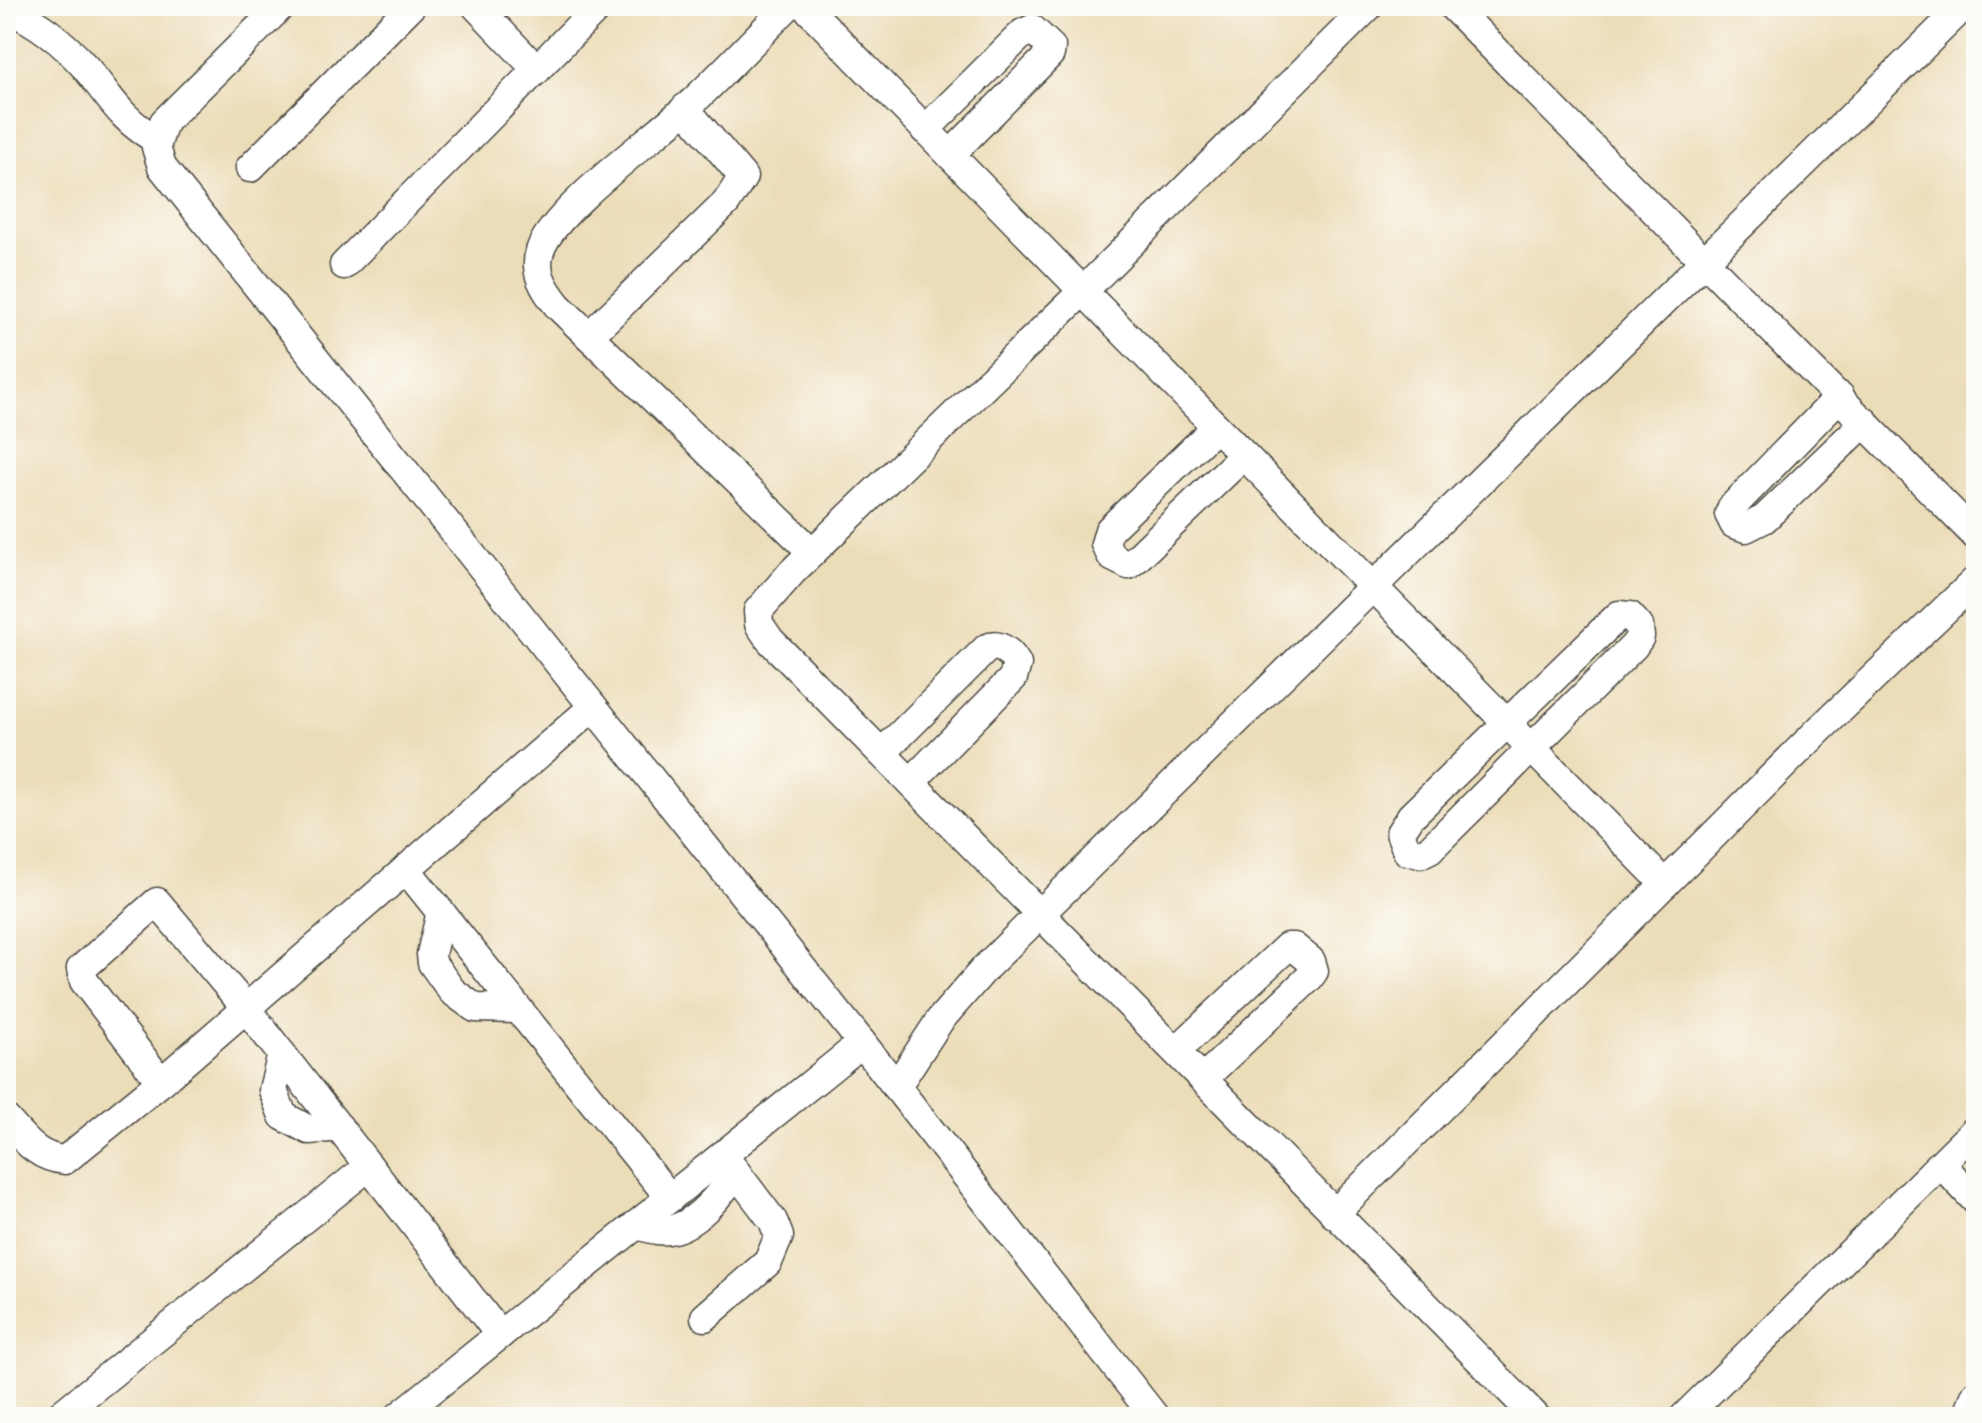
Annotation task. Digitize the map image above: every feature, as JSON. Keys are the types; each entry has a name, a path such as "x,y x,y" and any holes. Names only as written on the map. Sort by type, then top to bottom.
{"street":[{"path":"281,6 164,122 156,139 162,167 862,1043 1155,1417"},
{"path":"250,168 411,6"},
{"path":"476,6 537,70"},
{"path":"344,265 599,6"},
{"path":"788,6 685,108 573,208 542,245 538,261 542,283 558,306 812,552"},
{"path":"805,6 1665,884"},
{"path":"1369,6 1083,291 812,552 763,604 758,611 759,624 882,753 1536,1417"},
{"path":"1452,6 1976,536"},
{"path":"896,1087 960,997 1042,913 1964,6"},
{"path":"6,8 49,30 86,69 115,109 136,129 156,139"},
{"path":"925,130 1023,33 1032,29 1038,32 1051,47 1050,54 950,155"},
{"path":"589,336 726,203 743,177 685,108"},
{"path":"1840,396 1732,507 1729,514 1734,524 1746,528 1764,519 1865,422"},
{"path":"1216,427 1109,530 1105,544 1112,557 1128,565 1136,559 1244,455"},
{"path":"1334,1214 1976,580"},
{"path":"1625,615 1635,619 1641,631 1634,646 1531,749 1430,849 1420,854 1407,851 1400,840 1404,825 1613,619 1625,615"},
{"path":"882,753 987,648 996,646 1010,654 1017,664 1013,678 911,782"},
{"path":"6,1119 35,1151 48,1159 65,1160 161,1082 593,707"},
{"path":"406,869 670,1198"},
{"path":"161,1082 84,981 81,969 152,903 161,903 282,1054 273,1090 283,1116 309,1130 339,1127 500,1335"},
{"path":"441,912 431,954 432,963 452,991 475,1008 518,1009"},
{"path":"1177,1050 1287,947 1294,947 1311,961 1314,971 1309,978 1204,1078"},
{"path":"398,1417 429,1408 500,1335 670,1198 730,1164 862,1043"},
{"path":"1684,1417 1976,1129"},
{"path":"636,1225 667,1231 680,1226 707,1207 730,1164"},
{"path":"705,1317 768,1262 779,1236 773,1221 730,1164"},
{"path":"1941,1164 1976,1201"},
{"path":"58,1417 369,1166"},
{"path":"1974,1417 1971,1406 1976,1394"}]}
